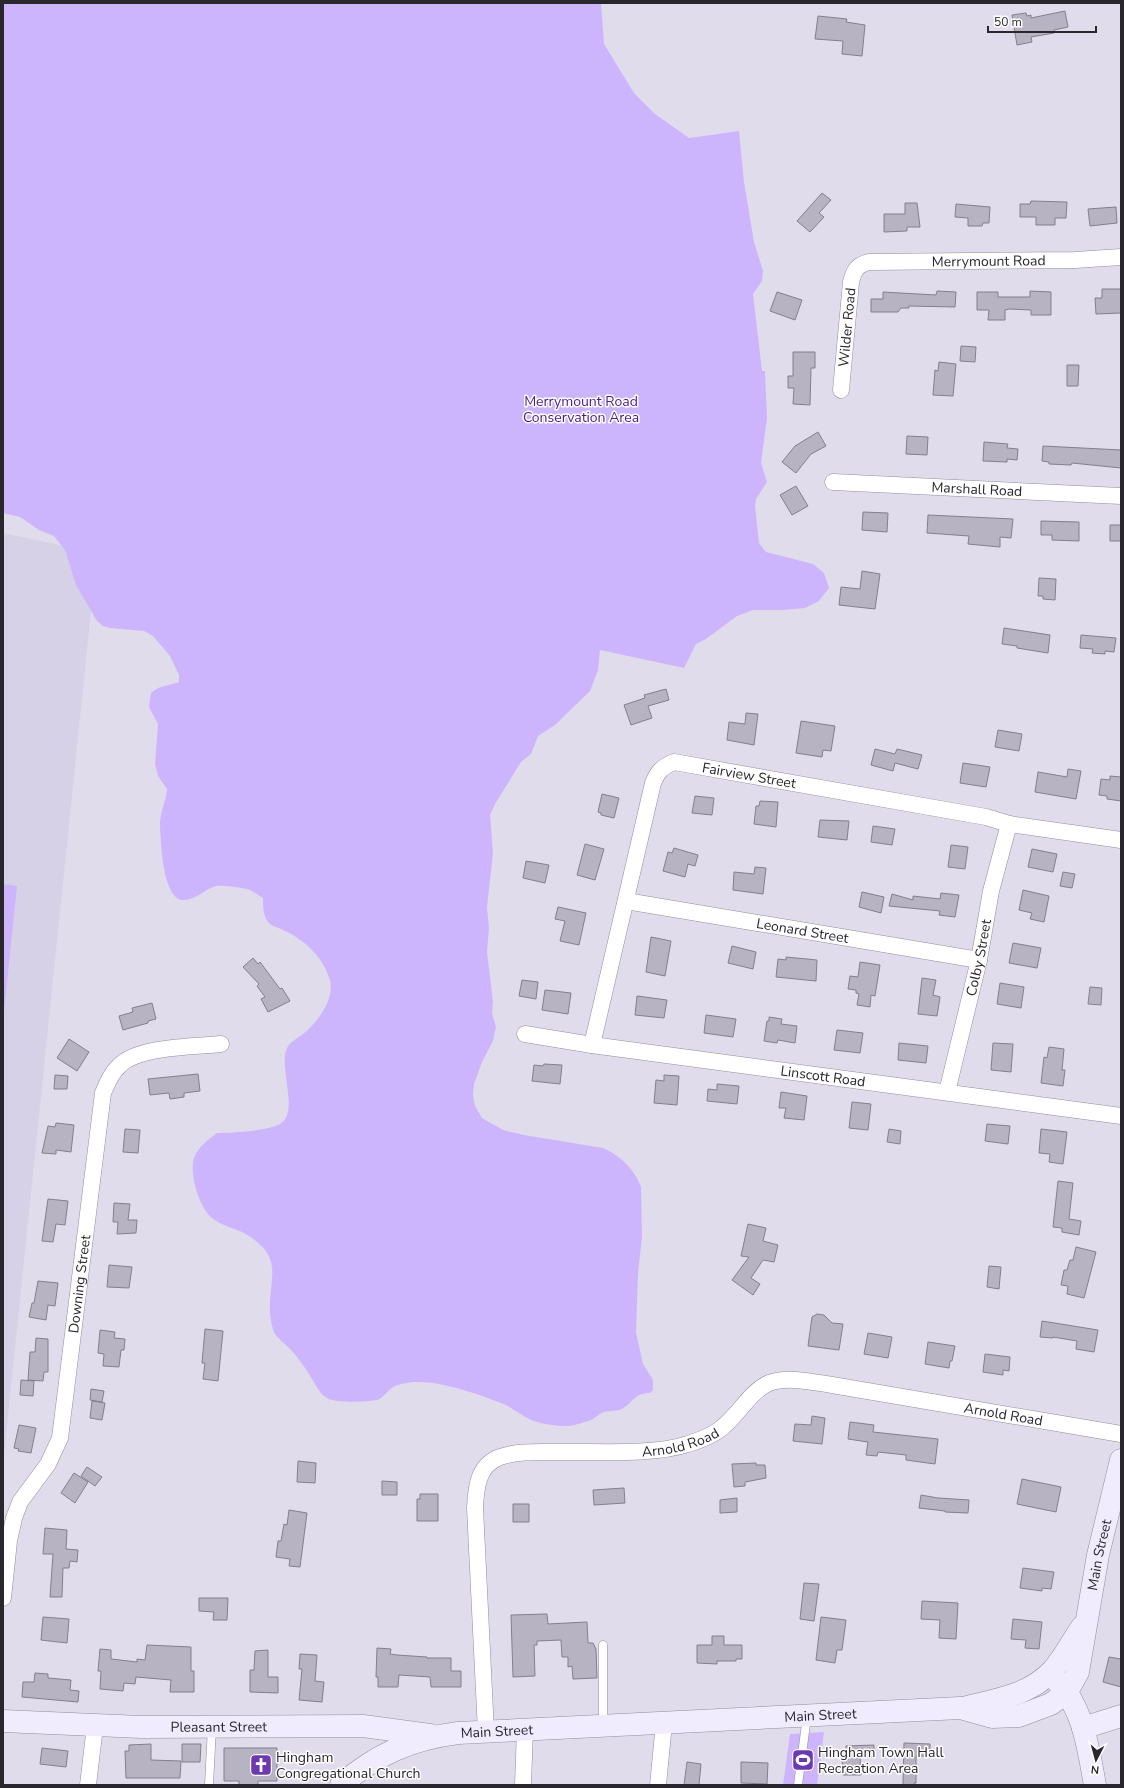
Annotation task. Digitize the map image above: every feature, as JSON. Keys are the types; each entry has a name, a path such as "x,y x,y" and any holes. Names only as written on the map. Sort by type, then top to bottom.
{"main road":[{"name":"Main Street","path":"341,1785 372,1762 392,1750 411,1742 435,1736 486,1732 960,1708 992,1717 1018,1716 1052,1704 1067,1692 1078,1672 1098,1555 1121,1460"},
{"path":"960,1708 1011,1697 1032,1687 1049,1673 1086,1621"},
{"path":"1049,1673 1067,1692 1083,1728 1095,1785"},
{"path":"1083,1728 1121,1716"},
{"name":"Pleasant Street","path":"3,1721 95,1726 363,1726 435,1736"}],"street":[{"name":"Merrymount Road","path":"858,266 869,262 1075,260 1121,257"},
{"name":"Wilder Road","path":"841,390 850,288 852,275 858,266"},
{"name":"Marshall Road","path":"833,482 1121,496"},
{"name":"Fairview Street","path":"592,1045 653,783 657,772 663,766 674,762 986,817 1009,824 1121,840"},
{"name":"Colby Street","path":"947,1092 978,960 991,891 1009,824"},
{"name":"Leonard Street","path":"626,902 978,960"},
{"name":"Linscott Road","path":"525,1034 592,1045 1121,1116"},
{"name":"Downing Street","path":"3,1598 9,1541 14,1518 20,1502 48,1464 60,1438 103,1093 117,1067 127,1059 157,1051 221,1044"},
{"name":"Arnold Road","path":"486,1732 478,1592 476,1496 479,1476 484,1469 500,1457 521,1453 651,1450 687,1445 719,1431 759,1389 770,1383 784,1380 832,1385 1121,1434"},
{"path":"658,1785 664,1723"},
{"path":"88,1785 95,1726"},
{"path":"523,1785 525,1730"}],"lane":[{"path":"602,1726 603,1645"},
{"path":"798,1785 807,1715"},
{"path":"209,1785 212,1726"}],"shaded area":[{"path":"3,533 97,553 3,1465"}],"green space":[{"name":"Merrymount Road Conservation Area","path":"3,3 601,3 604,44 634,93 655,114 689,138 739,131 744,182 754,242 763,271 762,281 753,294 762,371 765,371 767,418 761,463 767,482 756,499 755,506 759,543 766,552 813,564 824,573 829,588 819,601 805,608 753,610 737,616 706,639 696,644 684,668 600,650 598,670 590,691 555,725 538,736 531,754 521,762 495,804 490,815 493,853 487,907 489,928 487,952 493,1002 492,1013 496,1027 493,1041 482,1062 474,1084 473,1095 475,1106 482,1118 503,1130 524,1135 603,1148 621,1159 631,1169 641,1187 642,1237 638,1274 636,1332 643,1364 653,1380 653,1390 650,1393 637,1396 622,1409 604,1412 591,1420 573,1425 554,1425 531,1420 505,1405 482,1396 448,1386 426,1382 411,1382 395,1386 377,1400 353,1402 329,1399 321,1393 297,1357 274,1332 270,1314 272,1270 271,1262 267,1253 249,1236 212,1218 207,1213 199,1198 194,1181 193,1165 194,1158 198,1150 204,1144 217,1133 231,1133 267,1128 280,1124 286,1118 289,1100 285,1067 287,1048 314,1024 324,1010 330,995 330,980 323,964 312,950 298,938 271,925 268,922 264,913 263,898 252,891 247,889 216,886 193,898 185,900 178,898 172,892 165,871 160,828 167,789 158,776 155,764 158,724 149,707 151,693 161,687 179,682 179,675 170,656 153,636 144,631 110,628 103,626 97,621 76,585 65,550 54,536 39,530 20,517 3,513"},
{"path":"3,884 17,886 3,1021"},
{"name":"Hingham Town Hall Recreation Area","path":"824,1732 817,1785 783,1785 790,1734"}],"building":[{"path":"1065,11 1068,27 1054,30 1054,33 1031,37 1032,42 1017,45 1012,15 1026,13 1027,16 1031,15 1031,18"},
{"path":"818,16 847,19 846,22 865,25 862,56 842,54 843,41 815,39"},
{"path":"822,193 831,200 819,213 824,217 810,232 797,221"},
{"path":"1031,201 1067,202 1066,218 1055,218 1055,225 1036,225 1036,217 1020,217 1020,204 1030,204"},
{"path":"905,203 917,203 920,227 907,227 907,231 884,232 884,214 905,214"},
{"path":"956,204 990,207 989,223 983,223 982,226 968,226 968,218 955,217"},
{"path":"1116,207 1117,223 1090,226 1088,209"},
{"path":"1102,289 1121,289 1121,313 1096,314 1095,298 1102,298"},
{"path":"937,291 956,292 955,307 909,306 909,308 901,308 898,312 871,312 871,299 883,299 883,292 936,295"},
{"path":"1030,291 1051,292 1051,315 1031,315 1031,310 1009,309 1005,310 1005,320 988,320 989,310 977,310 977,292 998,292 998,297 1030,297"},
{"path":"777,292 802,300 795,320 770,311"},
{"path":"961,346 976,347 975,362 960,361"},
{"path":"793,352 815,352 815,368 811,368 810,405 793,404 794,388 788,388 788,376 793,376"},
{"path":"939,362 956,364 953,396 933,395 935,370 938,371"},
{"path":"1067,365 1079,365 1078,386 1067,386"},
{"path":"818,432 826,446 811,454 796,473 782,462 795,446"},
{"path":"907,436 928,437 927,455 906,454"},
{"path":"984,442 1008,444 1007,448 1018,449 1017,460 1007,459 1007,462 983,461"},
{"path":"1043,446 1121,450 1121,468 1072,463 1071,465 1049,464 1049,462 1042,461"},
{"path":"796,486 808,506 792,515 780,495"},
{"path":"863,512 888,513 887,532 862,530"},
{"path":"928,515 1013,519 1011,538 1000,537 1000,547 968,544 969,536 927,533"},
{"path":"1041,521 1079,522 1079,541 1052,540 1052,535 1041,535"},
{"path":"1110,525 1121,525 1121,541 1110,541"},
{"path":"862,571 880,574 875,609 839,605 841,587 860,589"},
{"path":"1039,578 1056,579 1055,600 1043,599 1043,596 1038,596"},
{"path":"1004,628 1050,635 1048,653 1002,644"},
{"path":"1081,635 1116,638 1114,652 1105,651 1105,654 1092,653 1093,649 1080,648"},
{"path":"666,689 669,700 648,706 652,718 631,725 624,705 645,698 644,695"},
{"path":"746,713 758,714 754,745 727,740 729,722 745,724"},
{"path":"801,721 835,726 831,751 823,750 822,757 796,753"},
{"path":"998,730 1022,734 1019,751 995,747"},
{"path":"875,749 895,754 897,749 922,755 918,769 895,763 893,771 871,765"},
{"path":"963,763 990,767 986,787 960,783"},
{"path":"1068,769 1081,771 1076,799 1035,792 1038,772 1067,777"},
{"path":"1110,776 1121,777 1121,801 1107,799 1107,796 1099,795 1101,779 1110,780"},
{"path":"602,794 619,798 614,818 601,815 601,813 598,812"},
{"path":"695,796 714,798 712,815 692,813"},
{"path":"760,801 778,802 776,827 754,824 756,806 759,806"},
{"path":"820,820 849,821 847,840 818,837"},
{"path":"873,826 895,829 892,845 871,842"},
{"path":"585,844 604,849 595,880 577,875"},
{"path":"951,845 968,847 965,869 948,867"},
{"path":"674,848 698,855 695,866 688,864 685,877 663,871 668,852 672,853"},
{"path":"1032,849 1057,854 1053,872 1028,867"},
{"path":"526,861 549,865 545,883 523,878"},
{"path":"755,867 766,868 763,894 733,890 734,872 754,874"},
{"path":"1063,872 1075,874 1072,888 1060,886"},
{"path":"1023,890 1049,896 1044,922 1030,919 1032,913 1019,910"},
{"path":"862,892 884,897 881,913 859,907"},
{"path":"941,893 959,895 955,917 939,915 940,911 889,906 892,894 913,900 913,896 940,899"},
{"path":"558,907 586,913 579,945 560,941 565,921 555,919"},
{"path":"651,937 671,941 665,976 646,972"},
{"path":"1013,943 1041,948 1037,968 1009,963"},
{"path":"732,946 756,952 753,969 728,963"},
{"path":"786,957 817,960 816,981 776,977 778,959 786,960"},
{"path":"253,958 258,964 260,962 280,989 282,988 290,1001 268,1012 261,999 265,997 257,986 259,984 243,967"},
{"path":"860,962 880,965 875,996 871,995 870,1007 857,1005 859,994 856,993 856,990 848,989 850,976 858,977"},
{"path":"922,978 936,980 933,995 940,997 937,1016 918,1014"},
{"path":"522,980 538,982 536,999 519,996"},
{"path":"1000,983 1024,987 1021,1008 997,1004"},
{"path":"1090,987 1102,988 1101,1005 1088,1004"},
{"path":"545,990 571,993 568,1014 542,1010"},
{"path":"637,996 667,1000 664,1018 635,1015"},
{"path":"152,1003 156,1019 148,1021 148,1023 123,1030 119,1016 133,1012 132,1008"},
{"path":"706,1015 736,1019 733,1037 704,1033"},
{"path":"769,1017 782,1019 781,1024 797,1026 795,1043 778,1040 777,1043 764,1041"},
{"path":"837,1030 863,1033 860,1053 834,1050"},
{"path":"69,1039 89,1052 77,1071 57,1058"},
{"path":"899,1043 928,1046 926,1063 898,1060"},
{"path":"993,1043 1013,1044 1011,1072 991,1070"},
{"path":"1049,1047 1064,1049 1062,1070 1065,1070 1063,1086 1041,1083 1044,1057 1047,1058"},
{"path":"544,1064 562,1065 560,1084 532,1081 534,1065 543,1066"},
{"path":"198,1074 200,1091 184,1093 184,1097 170,1099 169,1093 150,1095 148,1079"},
{"path":"55,1075 68,1076 67,1089 54,1089"},
{"path":"664,1075 679,1076 677,1105 654,1103 656,1080 664,1081"},
{"path":"717,1084 739,1086 737,1104 707,1101 708,1089 717,1090"},
{"path":"781,1092 807,1096 804,1120 784,1118 786,1108 779,1108"},
{"path":"852,1102 871,1104 868,1130 849,1128"},
{"path":"56,1123 74,1125 71,1152 56,1150 56,1154 42,1153 48,1126 55,1127"},
{"path":"987,1124 1010,1126 1008,1144 985,1141"},
{"path":"125,1129 140,1130 138,1153 123,1152"},
{"path":"889,1129 901,1131 900,1144 887,1142"},
{"path":"1041,1129 1067,1132 1063,1164 1049,1162 1050,1154 1039,1153"},
{"path":"1058,1181 1073,1183 1069,1219 1081,1221 1079,1235 1062,1232 1062,1228 1053,1227"},
{"path":"48,1199 68,1201 65,1225 56,1224 53,1242 42,1241"},
{"path":"114,1203 130,1204 128,1220 137,1220 136,1233 117,1234 118,1222 113,1222"},
{"path":"748,1224 766,1228 763,1241 778,1245 774,1262 763,1260 751,1278 760,1284 753,1295 732,1280 749,1257 741,1256"},
{"path":"1076,1247 1096,1252 1084,1298 1067,1294 1068,1286 1061,1285 1064,1270 1067,1270 1070,1260 1073,1260"},
{"path":"109,1265 132,1267 129,1288 107,1287"},
{"path":"989,1266 1001,1267 999,1289 987,1287"},
{"path":"38,1281 58,1283 55,1306 48,1305 46,1320 29,1317 32,1303 34,1303"},
{"path":"817,1314 824,1315 832,1323 843,1324 839,1350 808,1346 812,1317"},
{"path":"1042,1321 1098,1330 1094,1352 1076,1349 1077,1341 1053,1337 1040,1337"},
{"path":"205,1329 223,1331 218,1381 203,1379 205,1363 202,1363"},
{"path":"100,1330 115,1332 114,1338 125,1339 124,1350 121,1350 119,1367 103,1366 104,1354 98,1353"},
{"path":"868,1333 892,1337 888,1358 864,1354"},
{"path":"36,1338 48,1339 48,1372 44,1372 43,1381 28,1380 30,1352 35,1352"},
{"path":"928,1342 955,1346 949,1368 925,1364"},
{"path":"985,1354 1010,1357 1009,1371 1003,1370 1003,1375 983,1372"},
{"path":"21,1380 34,1381 33,1396 20,1395"},
{"path":"91,1389 104,1391 102,1402 90,1400"},
{"path":"92,1401 105,1403 102,1420 90,1418"},
{"path":"812,1416 825,1418 822,1444 793,1441 795,1424 811,1425"},
{"path":"850,1422 874,1425 873,1432 938,1439 935,1464 906,1460 906,1455 878,1452 877,1456 866,1455 868,1442 848,1439"},
{"path":"19,1425 36,1428 31,1453 18,1451 19,1449 14,1448"},
{"path":"298,1461 316,1463 315,1483 297,1482"},
{"path":"756,1463 756,1465 765,1465 766,1478 745,1482 745,1486 734,1487 732,1464"},
{"path":"87,1467 102,1477 95,1486 81,1476"},
{"path":"74,1473 88,1482 75,1503 61,1493"},
{"path":"1022,1479 1061,1487 1056,1512 1017,1504"},
{"path":"382,1481 397,1482 397,1495 382,1495"},
{"path":"624,1488 625,1503 594,1505 593,1490"},
{"path":"420,1494 438,1494 438,1521 417,1521 417,1499 420,1499"},
{"path":"921,1495 938,1498 969,1500 968,1513 945,1512 919,1508"},
{"path":"737,1498 737,1512 720,1513 720,1500"},
{"path":"513,1504 529,1504 529,1522 513,1522"},
{"path":"289,1510 307,1513 300,1567 289,1566 290,1559 276,1557 278,1541 281,1541 284,1524 287,1525"},
{"path":"45,1528 67,1530 66,1549 78,1550 77,1562 70,1561 69,1568 63,1568 62,1597 50,1597 53,1554 43,1554"},
{"path":"1023,1568 1054,1572 1051,1589 1042,1588 1042,1591 1020,1588"},
{"path":"804,1583 819,1584 814,1621 800,1619"},
{"path":"199,1598 228,1598 227,1620 213,1620 214,1612 199,1611"},
{"path":"922,1601 958,1603 956,1639 939,1638 940,1620 921,1619"},
{"path":"547,1614 548,1624 587,1622 588,1643 593,1643 596,1649 597,1678 573,1679 572,1666 568,1667 568,1657 562,1657 561,1640 537,1641 537,1645 534,1645 535,1676 513,1677 511,1615"},
{"path":"43,1617 69,1619 67,1643 41,1640"},
{"path":"821,1617 846,1620 842,1650 837,1650 835,1663 816,1660"},
{"path":"1013,1619 1042,1622 1039,1649 1025,1648 1026,1640 1011,1639"},
{"path":"712,1636 724,1636 724,1645 742,1645 742,1659 736,1659 736,1661 717,1661 717,1664 697,1663 697,1645 712,1645"},
{"path":"147,1645 191,1647 191,1671 194,1671 194,1692 170,1692 171,1680 136,1677 135,1684 124,1683 123,1691 100,1689 101,1671 98,1671 100,1649 111,1650 111,1659 137,1662 137,1659 145,1660"},
{"path":"377,1648 391,1649 390,1654 397,1655 427,1658 451,1658 451,1671 461,1671 461,1687 431,1687 430,1677 399,1675 398,1687 378,1687 378,1677 376,1677"},
{"path":"268,1650 268,1677 278,1677 278,1693 250,1692 250,1670 254,1670 255,1651"},
{"path":"300,1654 317,1655 315,1681 324,1682 322,1702 299,1700 302,1669 299,1669"},
{"path":"1109,1657 1121,1659 1121,1687 1103,1682"},
{"path":"35,1673 48,1674 48,1678 71,1680 70,1690 79,1691 78,1702 22,1697 23,1682 34,1682"},
{"path":"904,1743 930,1744 930,1756 916,1756 916,1783 914,1783 914,1785 903,1785"},
{"path":"151,1744 151,1760 181,1761 180,1778 126,1778 125,1751 129,1751 129,1745"},
{"path":"182,1744 201,1744 200,1762 182,1762"},
{"path":"874,1745 874,1757 860,1757 861,1775 843,1775 842,1757 846,1757 846,1746"},
{"path":"42,1748 68,1751 66,1767 40,1764"},
{"name":"Hingham Congregational Church","path":"224,1748 277,1748 277,1781 258,1781 258,1785 239,1785 239,1781 224,1781"},
{"path":"687,1762 701,1764 699,1785 684,1785"},
{"path":"741,1762 768,1763 767,1784 741,1783"}],"place":[{"name":"Hingham Town Hall Recreation Area","path":"803,1760"},
{"name":"Hingham Congregational Church","path":"261,1765"}]}
